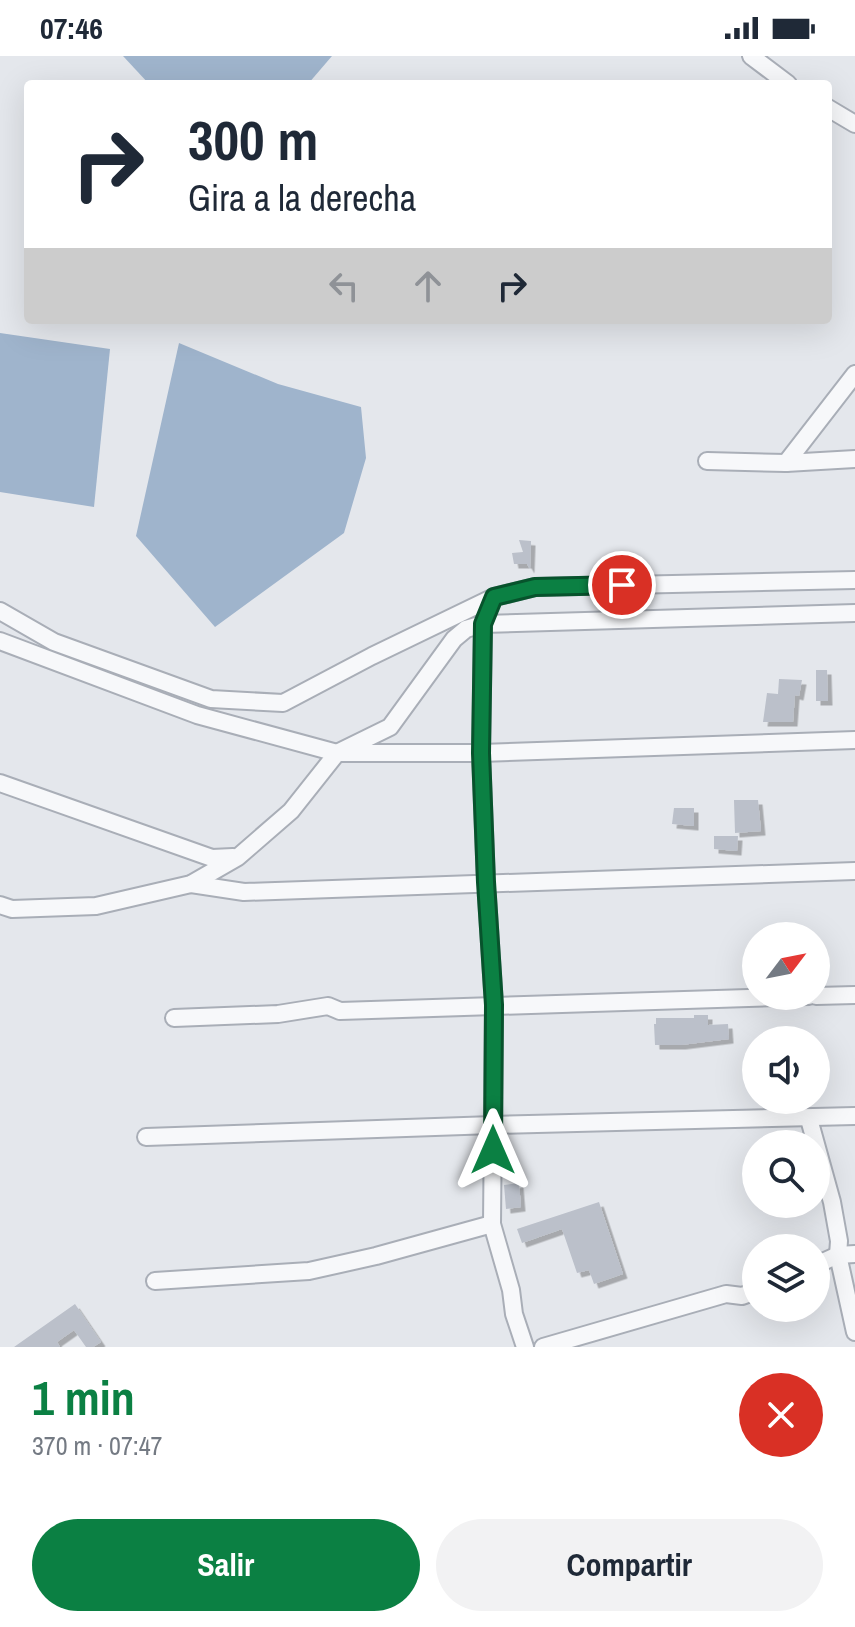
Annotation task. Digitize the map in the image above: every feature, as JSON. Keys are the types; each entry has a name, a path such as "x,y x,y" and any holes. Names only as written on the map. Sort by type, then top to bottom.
{"street":[{"path":"751,56 783,80"},
{"path":"832,110 855,124"},
{"path":"786,463 855,374"},
{"path":"707,461 786,463 855,459"},
{"path":"0,611 54,642 211,699 283,703 494,597 535,587 855,580"},
{"path":"494,597 483,624 481,753 494,1005 492,1224 525,1347"},
{"path":"0,905 12,909 96,906 191,884 238,857 291,811 337,753 390,727 454,639 466,629 483,624 855,613"},
{"path":"0,641 197,715 337,753 481,753 855,740"},
{"path":"0,783 212,858 238,857"},
{"path":"191,884 244,892 855,871"},
{"path":"830,996 855,995"},
{"path":"174,1018 278,1014 328,1006 340,1011 742,998"},
{"path":"146,1137 855,1116"},
{"path":"809,1119 832,1202 839,1241 846,1254 855,1332"},
{"path":"155,1281 309,1271 492,1224"},
{"path":"543,1347 726,1294 742,1296"}],"water":[{"path":"123,56 332,56 311,80 145,80"},
{"path":"0,333 110,349 94,507 0,492"},
{"path":"179,343 278,384 361,407 366,458 344,533 215,627 136,536"}],"building":[{"path":"519,540 531,541 530,569 527,564 514,564 512,553 523,552"},
{"path":"816,670 827,670 828,701 816,701"},
{"path":"779,679 802,680 799,696 795,695 793,722 763,722 767,693 778,694"},
{"path":"734,800 758,800 761,831 735,833"},
{"path":"674,808 694,808 694,826 672,824"},
{"path":"714,836 738,836 737,851 714,849"},
{"path":"694,1015 708,1015 708,1025 728,1024 729,1039 655,1045 656,1018 694,1018"},
{"path":"519,1183 521,1207 506,1209 504,1185"},
{"path":"599,1202 623,1274 594,1284 589,1270 577,1273 562,1229 522,1243 517,1229"},
{"path":"75,1304 101,1342 86,1347 74,1330 57,1342 60,1347 14,1347"}],"route":[{"path":"493,1150 494,1005 481,753 483,624 494,597 535,587 622,585"}]}
